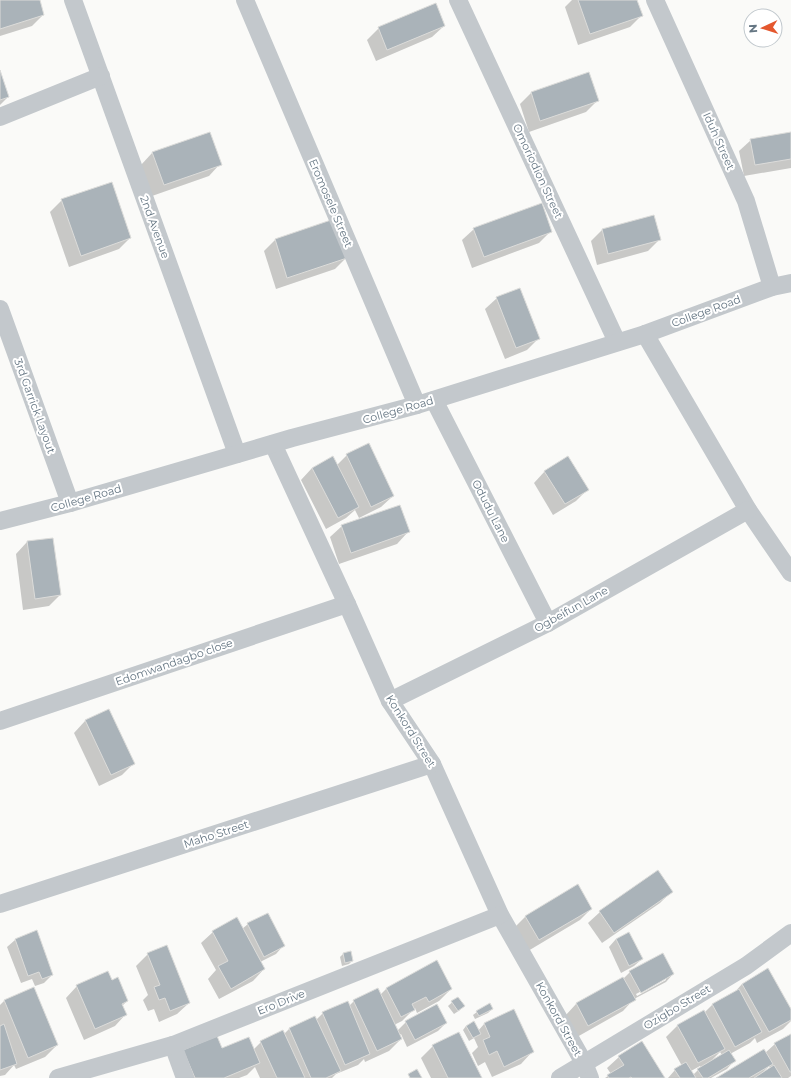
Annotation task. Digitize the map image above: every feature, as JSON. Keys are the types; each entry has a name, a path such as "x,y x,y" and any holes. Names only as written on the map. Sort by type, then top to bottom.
{"street":[{"name":"2nd Avenue","path":"73,0 237,454"},
{"name":"Eromosele Street","path":"245,0 417,405"},
{"name":"Omoriodion Street","path":"458,0 617,342"},
{"name":"Iduh Street","path":"655,0 746,201 772,287"},
{"path":"0,117 101,76"},
{"name":"College Road","path":"0,521 70,503 272,444 434,400 645,334 772,287 791,283"},
{"name":"3rd Garrick Layout","path":"0,309 70,503"},
{"path":"645,334 748,510 791,573"},
{"name":"Odudu Lane","path":"434,400 548,623"},
{"name":"Konkord Street","path":"272,444 347,604 390,701 432,764 500,915 587,1071"},
{"name":"Ogbeifun Lane","path":"390,701 548,623 748,510"},
{"name":"Edomwandagbo close","path":"0,721 347,604"},
{"name":"Maho Street","path":"0,904 432,764"},
{"name":"Ero Drive","path":"58,1078 173,1045 500,915"},
{"name":"Ozigbo Street","path":"560,1078 587,1071 746,966 791,933"},
{"path":"173,1045 185,1078"}],"building":[{"path":"0,0 40,0 44,15 0,29"},
{"path":"578,0 637,0 643,16 590,34"},
{"path":"436,3 445,26 387,50 378,27"},
{"path":"0,70 9,97 0,100"},
{"path":"589,72 599,101 540,121 531,92"},
{"path":"210,132 222,165 164,185 152,152"},
{"path":"791,132 791,159 755,165 750,139"},
{"path":"112,182 131,238 81,256 61,199"},
{"path":"542,203 552,232 484,257 473,228"},
{"path":"654,215 661,240 608,254 602,229"},
{"path":"334,219 347,258 287,278 275,239"},
{"path":"520,288 540,339 516,348 496,297"},
{"path":"369,443 394,496 371,507 346,454"},
{"path":"333,456 359,507 338,518 312,468"},
{"path":"568,456 589,490 565,504 544,471"},
{"path":"400,505 410,532 351,553 341,525"},
{"path":"53,538 61,595 35,599 27,541"},
{"path":"109,709 135,764 111,775 85,720"},
{"path":"658,870 673,892 614,933 599,911"},
{"path":"578,884 592,909 539,940 525,916"},
{"path":"268,913 285,946 264,957 247,923"},
{"path":"237,917 265,969 231,989 218,966 228,961 212,931"},
{"path":"37,930 53,975 42,979 39,972 28,976 15,939"},
{"path":"629,932 643,959 629,966 616,939"},
{"path":"167,945 190,1003 170,1011 165,998 159,1000 154,987 160,985 147,953"},
{"path":"351,951 353,961 345,963 343,953"},
{"path":"663,953 674,974 641,993 629,971"},
{"path":"437,960 452,989 429,1002 426,997 412,1004 415,1010 401,1017 386,988"},
{"path":"768,968 791,1009 791,1020 769,1032 742,984"},
{"path":"108,971 112,980 118,977 128,1001 122,1004 127,1015 95,1029 76,985"},
{"path":"623,977 636,1000 588,1026 576,1003"},
{"path":"34,987 58,1045 28,1058 4,1000"},
{"path":"378,988 402,1039 377,1051 353,1000"},
{"path":"739,989 762,1032 735,1047 712,1004"},
{"path":"458,997 465,1006 458,1011 451,1001"},
{"path":"348,1001 370,1054 345,1065 322,1012"},
{"path":"490,1003 493,1009 479,1016 476,1011"},
{"path":"437,1004 447,1023 415,1040 405,1021"},
{"path":"514,1009 534,1052 504,1067 497,1051 489,1055 483,1040 490,1037 484,1023"},
{"path":"704,1010 725,1049 698,1063 677,1025"},
{"path":"315,1016 341,1071 326,1078 311,1078 289,1028"},
{"path":"474,1021 481,1034 473,1038 466,1026"},
{"path":"4,1024 17,1064 0,1070 0,1026"},
{"path":"283,1030 305,1078 277,1078 260,1041"},
{"path":"459,1032 482,1078 448,1078 432,1045"},
{"path":"791,1034 791,1072 790,1072 774,1043"},
{"path":"217,1036 222,1048 249,1037 260,1063 224,1078 195,1078 183,1050"},
{"path":"642,1041 665,1078 609,1078 607,1075 624,1065 618,1056"},
{"path":"764,1049 773,1064 749,1078 716,1078"},
{"path":"729,1050 736,1061 708,1078 703,1078 697,1069"},
{"path":"686,1062 696,1078 680,1078 674,1069"},
{"path":"774,1065 782,1078 754,1078"},
{"path":"417,1069 422,1078 410,1078 408,1074"}]}
